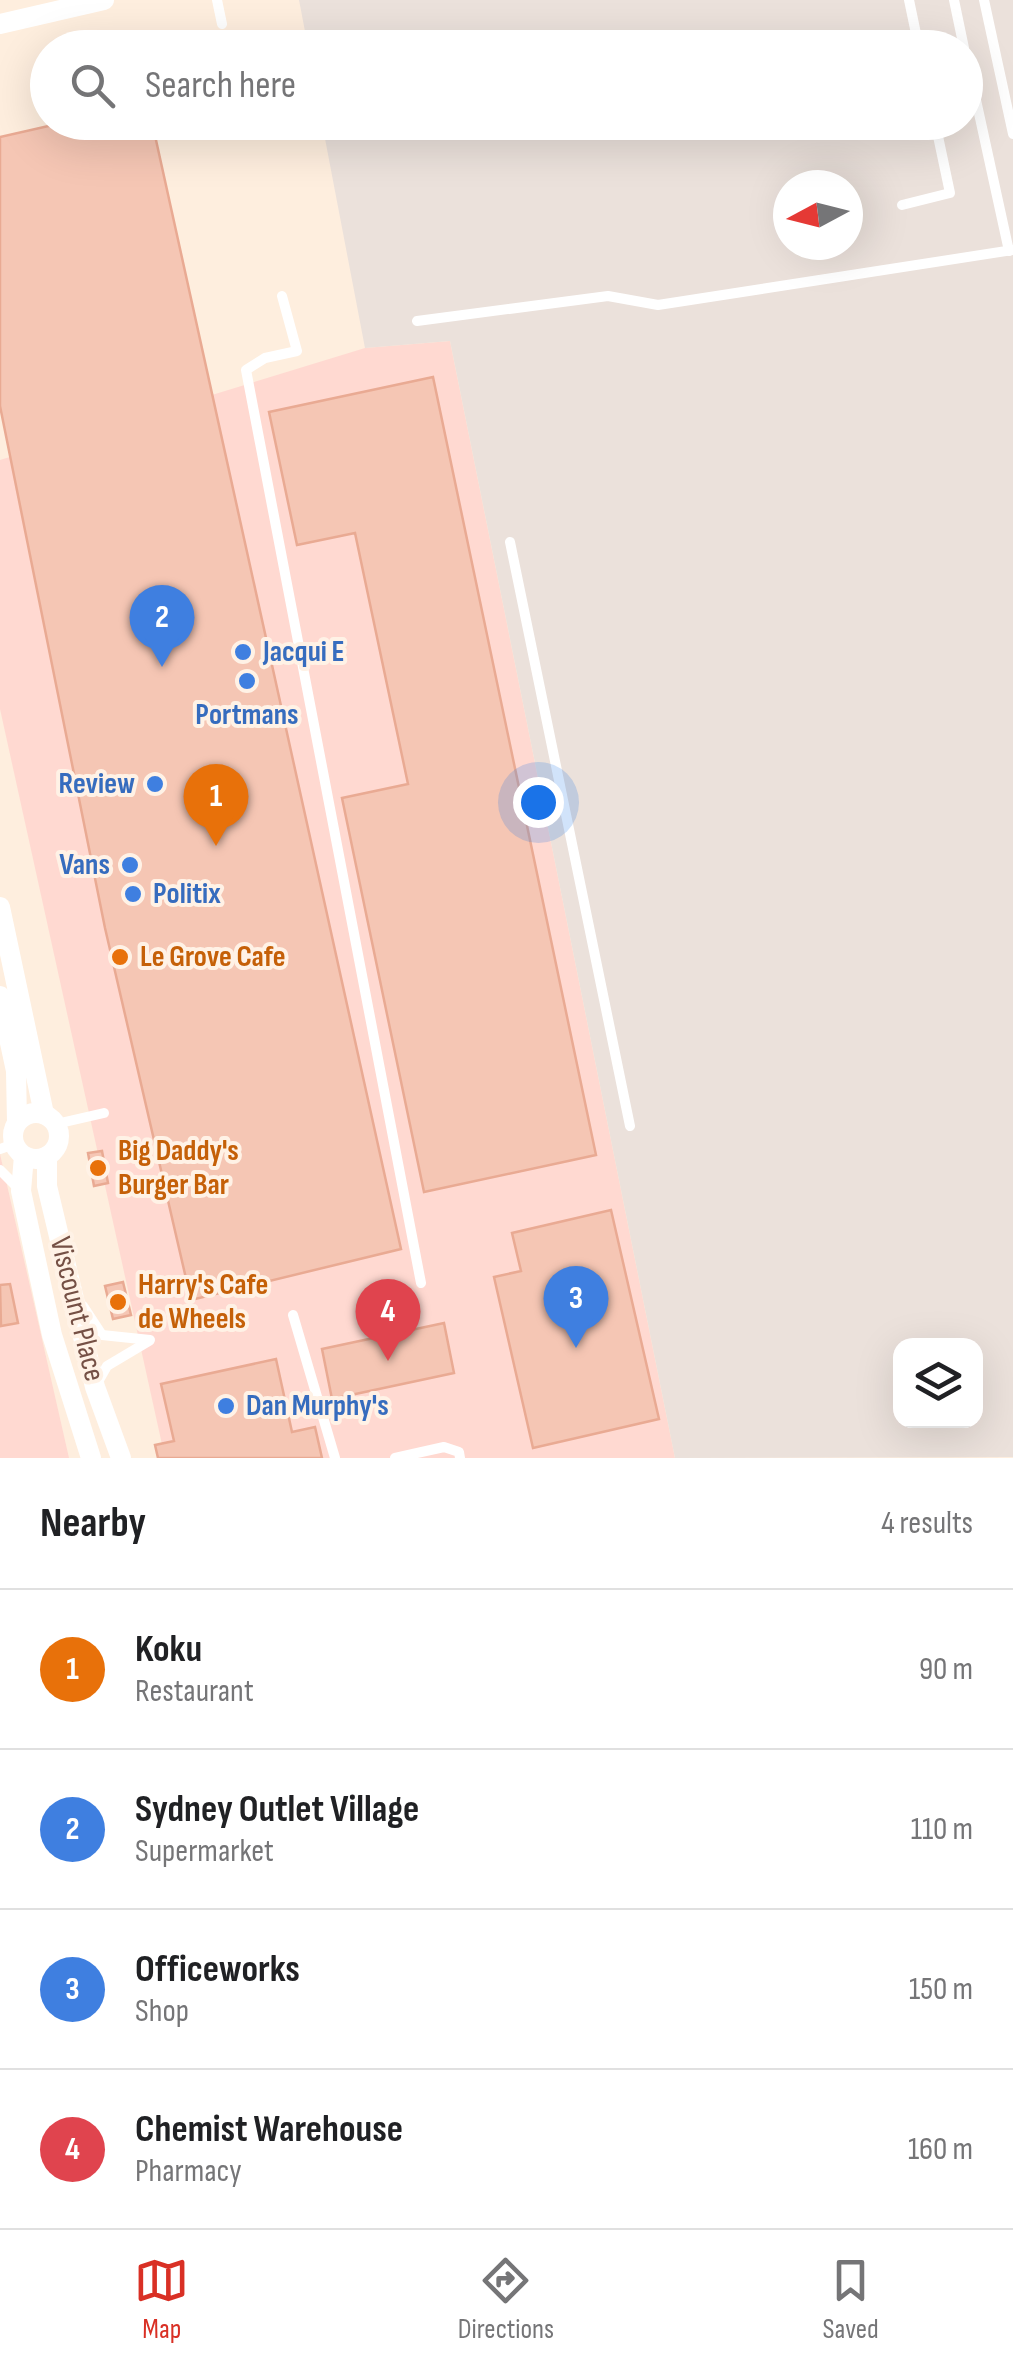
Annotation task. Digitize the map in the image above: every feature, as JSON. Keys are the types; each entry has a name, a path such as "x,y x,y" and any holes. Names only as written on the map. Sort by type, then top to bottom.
{"street":[{"path":"0,24 104,0"},
{"path":"0,907 57,1146 47,1156 13,1150 18,1122 16,1071 0,996"},
{"path":"18,1122 29,1114 50,1119"},
{"name":"Viscount Place","path":"13,1150 52,1335 91,1458"},
{"name":"Viscount Place","path":"47,1156 47,1186 95,1387 121,1458"}],"lane":[{"path":"217,0 222,24"},
{"path":"909,0 915,30"},
{"path":"954,0 960,30"},
{"path":"984,0 1013,134"},
{"path":"417,321 608,296 658,305 1011,250 983,129"},
{"path":"902,205 950,193 939,140"},
{"path":"282,296 296,351 264,358 246,370 422,1283"},
{"path":"510,542 630,1126"},
{"path":"50,1119 104,1113"},
{"path":"0,1170 21,1191"},
{"path":"69,1276 102,1336 150,1340 107,1366 95,1387"},
{"path":"292,1315 335,1458"},
{"path":"395,1458 444,1447 459,1452 460,1458"}],"shaded area":[{"path":"299,0 1013,0 1013,1457 675,1458 450,341 365,348 325,140 983,140 983,30 305,30"},
{"path":"450,341 675,1458 165,1458 0,709 0,460 365,348"},
{"path":"0,1154 69,1458 0,1458"}],"building":[{"path":"30,130 30,140 156,140 401,1249 191,1300 105,928 0,406 0,137"},
{"path":"433,377 596,1155 424,1192 342,798 408,784 355,533 297,545 269,412"},
{"name":"Big Daddy's Burger Bar","path":"102,1151 108,1183 94,1186 88,1153"},
{"path":"611,1210 659,1419 533,1448 494,1277 521,1271 512,1233"},
{"path":"123,1282 131,1315 113,1319 105,1286"},
{"path":"10,1284 18,1323 1,1326 0,1285"},
{"path":"444,1323 454,1373 332,1399 322,1349"},
{"name":"Dan Murphy's","path":"276,1359 292,1432 315,1427 322,1458 158,1458 155,1445 174,1441 161,1384"}],"place":[{"name":"Jacqui E","path":"243,652"},
{"name":"Sydney Outlet Village","path":"162,667"},
{"name":"Portmans","path":"247,681"},
{"name":"Review","path":"155,784"},
{"name":"Koku","path":"216,846"},
{"name":"Vans","path":"130,865"},
{"name":"Politix","path":"133,894"},
{"name":"Le Grove Cafe","path":"120,957"},
{"name":"Big Daddy's Burger Bar","path":"98,1168"},
{"name":"Harry's Cafe de Wheels","path":"118,1302"},
{"name":"Officeworks","path":"576,1348"},
{"name":"Chemist Warehouse","path":"388,1361"},
{"name":"Dan Murphy's","path":"226,1406"}]}
